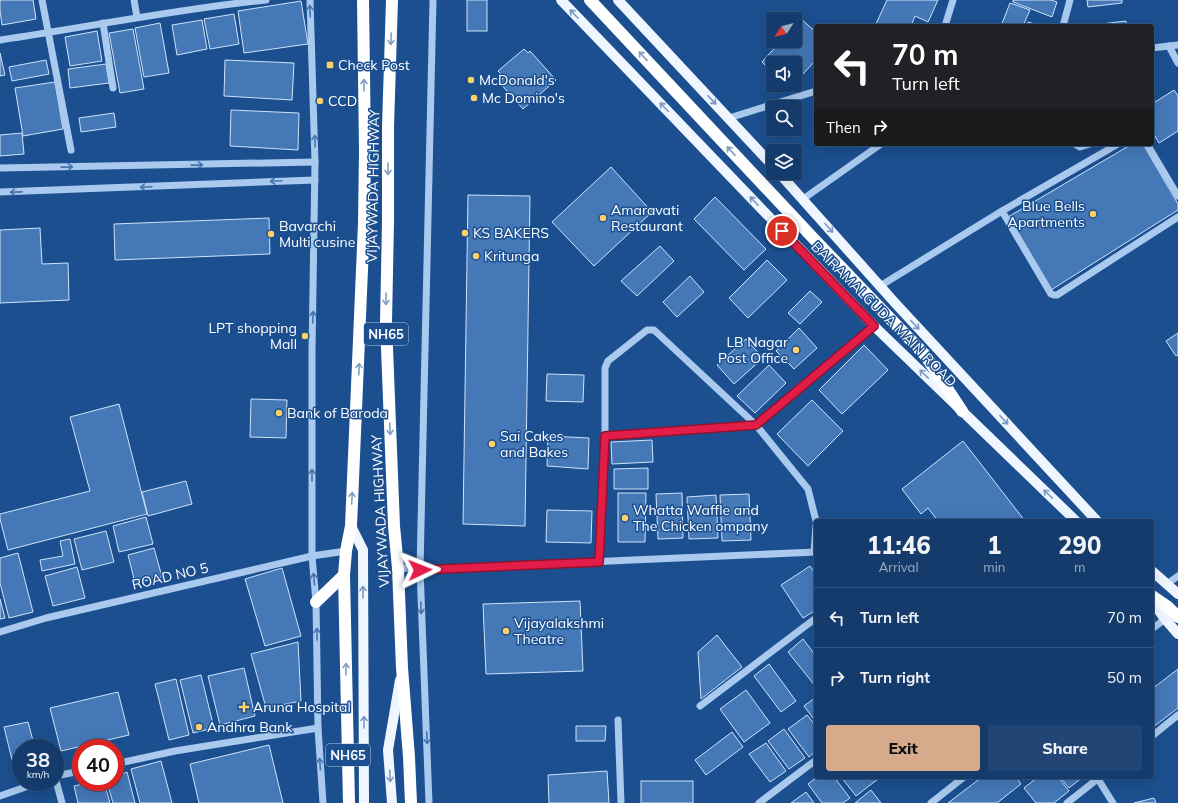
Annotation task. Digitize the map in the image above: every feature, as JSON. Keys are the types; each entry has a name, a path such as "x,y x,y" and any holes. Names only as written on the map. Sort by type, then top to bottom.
{"highway":[{"name":"VIJAYWADA HIGHWAY","path":"344,575 346,551 351,526 364,222 365,150 363,0"},
{"name":"VIJAYWADA HIGHWAY","path":"392,0 388,127 386,323 402,668"},
{"path":"590,0 925,355 962,411"},
{"path":"316,602 344,575"},
{"name":"NH65","path":"344,575 349,803"},
{"path":"1154,597 1168,607 1178,617"},
{"name":"NH65","path":"402,668 411,803"}],"main road":[{"name":"BAIRAMALGUDA MAIN ROAD","path":"561,0 874,326 1074,519"},
{"path":"618,0 766,158"},
{"path":"785,180 880,286 1095,519"},
{"name":"VIJAYWADA HIGHWAY","path":"351,526 363,550 364,803"},
{"path":"1154,573 1178,594"},
{"path":"1154,604 1178,634"},
{"name":"VIJAYWADA HIGHWAY","path":"392,803 388,750 402,668"}],"street":[{"path":"42,0 71,150"},
{"path":"134,0 137,17"},
{"path":"0,40 230,2 266,0"},
{"path":"310,0 315,162 312,351 312,556 316,602 318,728 323,803"},
{"path":"429,803 420,570 433,0"},
{"path":"946,24 953,0"},
{"path":"1064,24 1070,0"},
{"path":"103,23 113,88"},
{"path":"1154,48 1178,45"},
{"path":"1169,46 1178,63"},
{"path":"729,118 814,92"},
{"path":"803,199 878,146"},
{"path":"880,286 1002,211 1115,146"},
{"path":"1148,146 1178,196"},
{"path":"0,168 315,162"},
{"path":"0,192 43,192 315,180"},
{"path":"1002,211 1051,294 1054,295 1057,295 1178,217"},
{"path":"605,436 756,425 874,326"},
{"path":"599,562 605,436 605,368 608,361 647,330 654,330 756,425 808,490 815,519"},
{"name":"ROAD NO 5","path":"0,632 46,618 312,556 346,551"},
{"path":"398,568 420,570 814,552"},
{"path":"1167,584 1178,576"},
{"path":"1154,628 1165,619"},
{"path":"700,706 814,620"},
{"path":"1154,734 1178,715"},
{"path":"618,720 621,803"},
{"path":"124,762 175,751 318,728"},
{"path":"759,803 814,762"},
{"path":"931,803 961,779"},
{"path":"1067,803 1098,779"},
{"path":"1100,779 1113,803"},
{"path":"0,796 14,791"},
{"path":"59,791 62,803"}],"building":[{"path":"0,0 33,0 36,19 2,25"},
{"path":"467,0 487,0 487,31 467,31"},
{"path":"887,0 938,0 928,22 915,16 912,24 876,24"},
{"path":"1013,0 1051,0 1057,2 1052,17 1013,2"},
{"path":"1087,0 1122,0 1122,3 1088,7"},
{"path":"301,1 308,44 244,53 238,11"},
{"path":"1010,3 1030,10 1024,24 1002,24"},
{"path":"234,14 239,44 210,49 204,19"},
{"path":"202,20 207,49 177,55 172,25"},
{"path":"802,20 814,30 814,62 803,74 802,56 767,56 775,48 802,48"},
{"path":"1126,21 1126,24 1101,24"},
{"path":"160,23 169,73 144,77 135,28"},
{"path":"133,29 144,89 120,93 109,33"},
{"path":"97,31 102,61 70,66 65,37"},
{"path":"524,49 528,53 530,51 556,80 523,109 499,82 504,77 498,71"},
{"path":"0,53 5,75 0,76"},
{"path":"766,58 766,66 762,62"},
{"path":"46,60 49,74 12,81 9,67"},
{"path":"225,60 294,63 292,100 224,96"},
{"path":"106,64 109,83 70,88 68,69"},
{"path":"55,82 63,129 23,136 15,88"},
{"path":"1174,90 1178,96 1178,131 1159,143 1154,134 1154,103"},
{"path":"231,110 299,113 298,150 230,146"},
{"path":"114,113 116,127 81,132 79,118"},
{"path":"22,133 24,154 0,156 0,135"},
{"name":"Blue Bells Apartments","path":"1129,146 1144,146 1178,204 1178,210 1051,290 1008,217"},
{"path":"611,167 652,212 594,266 552,222"},
{"path":"468,195 530,196 525,526 463,524"},
{"path":"715,197 766,249 744,270 694,219"},
{"path":"269,218 270,254 115,260 114,224"},
{"path":"40,228 42,264 68,263 69,300 0,303 0,230"},
{"path":"660,246 674,261 637,296 621,281"},
{"path":"767,260 787,280 748,318 729,298"},
{"path":"690,276 704,292 677,317 663,302"},
{"path":"810,291 822,302 800,324 788,313"},
{"name":"LB Nagar Post Office","path":"799,328 817,348 794,369 776,351"},
{"path":"1178,333 1178,355 1176,356 1166,341"},
{"path":"746,339 763,358 734,384 717,365"},
{"path":"864,345 888,370 842,414 819,390"},
{"path":"769,365 786,383 755,413 737,396"},
{"path":"547,374 584,375 583,402 546,401"},
{"path":"251,399 287,400 286,438 250,437"},
{"path":"812,400 843,431 808,466 777,434"},
{"path":"119,404 147,514 8,550 0,514 90,491 70,417"},
{"path":"548,436 589,438 588,469 547,466"},
{"path":"652,440 653,462 612,464 611,442"},
{"path":"963,441 1023,519 936,519 928,508 921,514 902,489"},
{"path":"648,468 648,489 614,489 614,469"},
{"path":"186,481 192,504 148,516 142,492"},
{"path":"618,493 646,493 645,542 618,542"},
{"path":"682,493 683,538 658,539 656,494"},
{"path":"749,494 751,540 722,541 720,495"},
{"path":"716,495 718,538 689,539 687,497"},
{"path":"547,510 592,511 591,543 546,542"},
{"path":"146,517 153,544 119,552 113,526"},
{"path":"106,531 114,562 82,570 74,539"},
{"path":"70,539 75,564 42,571 40,560 63,556 60,541"},
{"path":"154,548 162,577 135,583 128,555"},
{"path":"18,553 33,612 9,618 0,583 0,558"},
{"path":"810,566 814,572 814,611 803,618 781,585"},
{"path":"77,567 85,598 53,606 45,576"},
{"path":"282,568 301,636 265,646 245,579"},
{"path":"0,599 5,618 0,619"},
{"path":"580,601 583,671 486,674 483,604"},
{"path":"717,635 742,667 701,699 698,652"},
{"path":"803,639 814,653 814,684 788,652"},
{"path":"298,642 301,701 266,708 251,654"},
{"path":"769,664 796,701 781,712 754,676"},
{"path":"244,668 255,716 220,725 208,676"},
{"path":"1178,669 1178,708 1154,726 1154,687"},
{"path":"201,675 214,728 193,733 180,680"},
{"path":"176,679 189,735 169,740 155,684"},
{"path":"746,690 770,723 744,742 720,709"},
{"path":"118,692 129,735 112,739 72,739 72,748 64,750 64,739 58,739 50,708"},
{"path":"814,698 814,719 804,706"},
{"path":"807,715 814,724 814,753 809,757 788,729"},
{"path":"28,722 33,739 12,739 12,760 4,727"},
{"path":"576,726 606,726 605,741 576,741"},
{"path":"784,729 805,758 789,769 768,741"},
{"path":"732,732 743,747 706,775 695,760"},
{"path":"766,743 786,771 770,782 749,754"},
{"path":"269,745 283,803 199,803 190,764"},
{"path":"161,761 172,803 140,803 131,769"},
{"path":"607,771 609,803 549,803 548,775"},
{"path":"127,772 135,803 113,803 110,791 124,791 124,773"},
{"path":"814,779 836,779 850,798 843,803 822,803 808,784"},
{"path":"843,779 878,779 856,796"},
{"path":"979,779 1017,779 1021,784 997,803 948,803"},
{"path":"1035,779 1060,779 1069,791 1054,803 1036,803 1024,788"},
{"path":"1062,779 1080,779 1069,788"},
{"path":"641,781 693,781 693,803 641,803"},
{"path":"871,790 881,803 855,803"},
{"path":"75,791 107,791 110,803 78,803"},
{"path":"806,792 814,803 791,803"},
{"path":"1154,798 1156,803 1134,803"}],"place":[{"name":"Check Post","path":"330,65"},
{"name":"McDonald's","path":"471,80"},
{"name":"Mc Domino's","path":"474,98"},
{"name":"CCD","path":"320,101"},
{"name":"Blue Bells Apartments","path":"1093,214"},
{"name":"Amaravati Restaurant","path":"603,218"},
{"name":"KS BAKERS","path":"465,233"},
{"name":"Bavarchi Multi cusine","path":"271,234"},
{"name":"Kritunga","path":"476,256"},
{"name":"LPT shopping Mall","path":"305,336"},
{"name":"LB Nagar Post Office","path":"796,350"},
{"name":"Bank of Baroda","path":"279,413"},
{"name":"Sai Cakes and Bakes","path":"492,444"},
{"name":"Whatta Waffle and The Chicken ompany","path":"625,518"},
{"name":"Vijayalakshmi Theatre","path":"506,631"},
{"name":"Aruna Hospital","path":"244,707"},
{"name":"Andhra Bank","path":"199,727"}],"route":[{"path":"420,570 599,562 605,436 756,425 874,326 782,231"}]}
